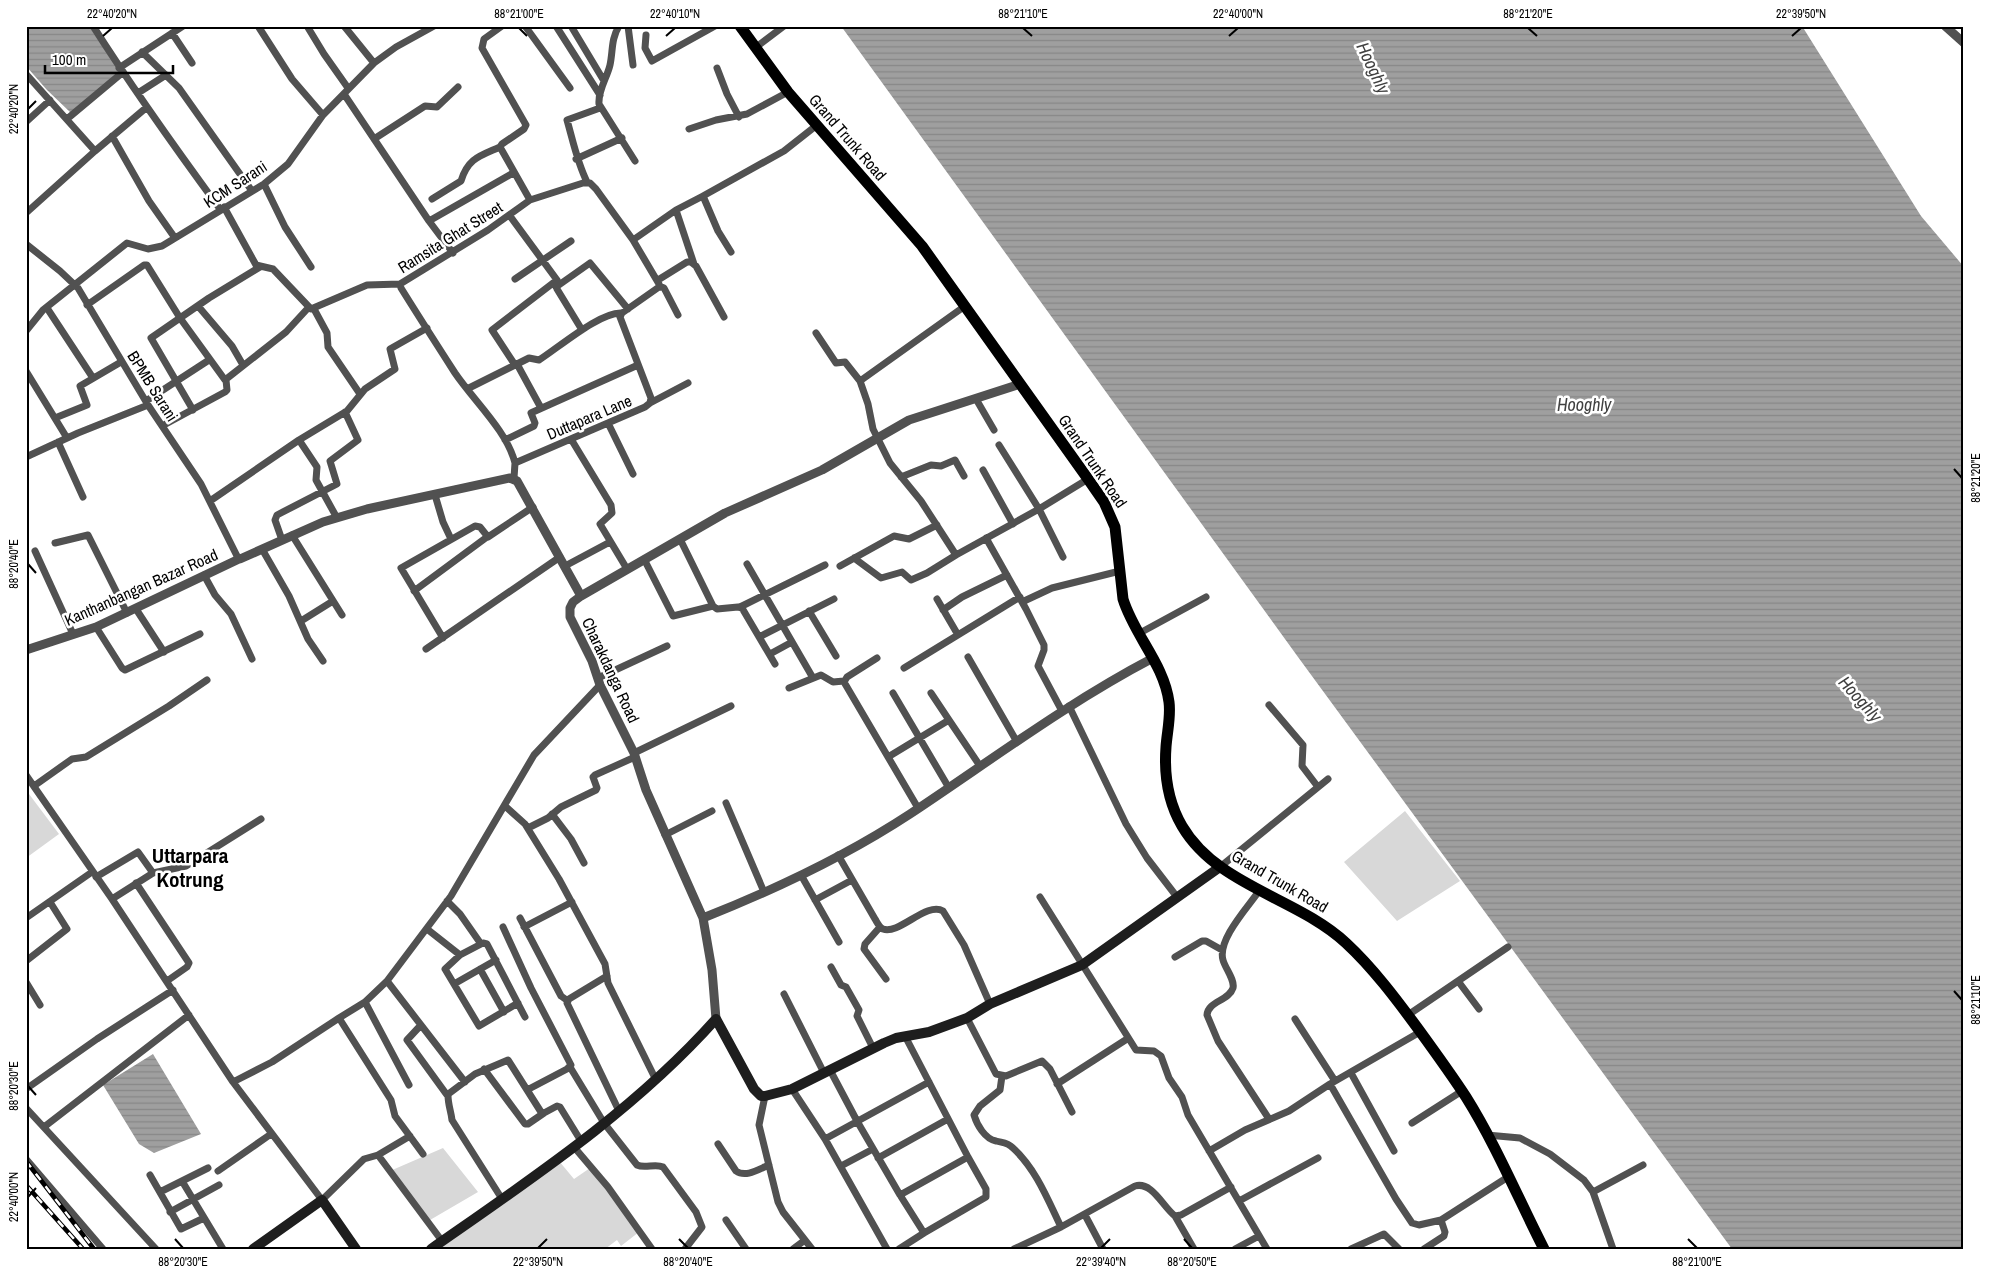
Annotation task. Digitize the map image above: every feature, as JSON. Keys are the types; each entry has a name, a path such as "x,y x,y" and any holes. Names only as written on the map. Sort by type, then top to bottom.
{"main road":[{"name":"Grand Trunk Road","path":"740,26 788,92 922,246 1104,502 1114,522 1123,599 1138,634 1153,658 1166,689 1169,704 1166,773 1174,811 1190,837 1220,866 1259,891 1315,920 1344,941 1358,954 1408,1015 1462,1091 1487,1135 1544,1249"},
{"path":"431,1249 577,1144 619,1111 686,1052 716,1019 754,1089 761,1096 792,1089 873,1048 905,1036 929,1032 967,1018 990,1004 1082,965 1220,866"},
{"path":"258,1248 322,1200 352,1247"}],"street":[{"path":"93,26 147,107 222,208 254,263 260,267 271,268 312,308 327,333 328,347 360,394"},
{"path":"67,119 142,52 183,26"},
{"path":"258,26 292,78 323,115"},
{"path":"307,26 374,139 453,253"},
{"path":"344,26 374,63"},
{"name":"KCM Sarani","path":"26,332 47,308 127,243 142,248 154,248 175,238 264,184 288,164 323,115 374,63 396,47 434,26"},
{"path":"432,199 461,181 462,174 475,158 500,147 526,126 482,48 484,38 502,26"},
{"path":"525,26 570,88"},
{"path":"556,26 600,95"},
{"path":"570,26 604,81"},
{"path":"619,26 613,37 610,66 600,95 600,108 622,138 635,161"},
{"path":"628,26 633,65"},
{"path":"646,35 645,48 652,61 715,26"},
{"path":"755,48 784,26"},
{"path":"1945,26 1964,43"},
{"path":"172,33 192,63"},
{"path":"142,52 179,88 252,191"},
{"path":"717,68 727,94 739,116"},
{"path":"26,74 95,151"},
{"path":"138,93 166,76"},
{"path":"374,139 425,106 437,106 458,87"},
{"path":"690,129 716,120 747,114 788,92"},
{"path":"26,122 50,100"},
{"path":"26,213 147,107"},
{"path":"600,108 567,119 574,142 576,159 587,182 596,188 633,240 664,288 678,315"},
{"path":"633,240 676,210 784,151 818,125"},
{"path":"112,136 149,201 175,238"},
{"path":"576,159 622,138"},
{"path":"500,147 530,200"},
{"path":"429,221 514,173"},
{"name":"Ramsita Ghat Street","path":"515,464 511,450 505,440 467,389 400,284 453,253 510,216 530,200 587,182"},
{"path":"264,184 285,227 310,267"},
{"path":"703,196 715,225 731,252"},
{"path":"676,210 694,264 724,317"},
{"path":"510,216 542,260 582,330"},
{"path":"515,278 571,241"},
{"name":"BPMB Sarani","path":"26,244 60,271 74,285 147,403 202,484 238,558"},
{"path":"467,389 530,357 539,360 582,330 614,313 625,311 687,262 694,264"},
{"path":"541,408 517,364 513,362 492,330 557,284 591,264 625,311"},
{"path":"87,305 146,265 209,360 223,379 226,380 227,390 225,392 162,426"},
{"path":"192,410 151,339 198,306 260,267"},
{"path":"226,380 286,332 312,308 367,285 400,284"},
{"path":"198,306 232,346 243,365"},
{"path":"860,381 964,306"},
{"path":"47,308 93,378"},
{"name":"Duttapara Lane","path":"515,464 645,408 650,403 651,398 620,319 625,311"},
{"path":"210,501 299,440 345,412 360,394 395,369 390,348 427,328"},
{"path":"816,333 837,364 845,362 860,381 868,404 873,429 890,463 921,501 956,555"},
{"path":"26,457 147,403 209,360"},
{"path":"55,418 86,405 79,387 121,362"},
{"path":"505,440 534,426 535,423 531,413 638,365"},
{"path":"26,371 67,438"},
{"path":"650,403 688,383"},
{"path":"581,596 725,513 822,470 919,416 1020,384"},
{"path":"976,399 994,430"},
{"path":"282,540 275,520 277,515 338,483 330,460 358,442 345,412"},
{"path":"608,424 633,474"},
{"path":"299,440 317,467 316,480 337,518"},
{"path":"571,440 612,508 611,514 600,523 627,570"},
{"path":"58,442 84,497"},
{"path":"998,445 1039,509 1063,557"},
{"path":"901,477 931,465 941,466 955,460 964,476"},
{"path":"238,558 323,522 367,509 514,478 515,464"},
{"path":"983,470 1012,524"},
{"name":"Charakdanga Road","path":"514,478 533,507 581,596 573,602 570,608 570,616 635,755 646,790 703,918 712,970 716,1019"},
{"path":"854,558 881,578 902,572 911,580 927,573 1088,479"},
{"path":"435,495 442,522 451,539"},
{"path":"414,592 488,537 533,507"},
{"path":"840,566 894,536 910,538 937,525"},
{"path":"443,638 401,568 476,526 480,527 488,537"},
{"path":"55,543 88,534 127,613"},
{"path":"292,536 342,615"},
{"path":"986,538 1021,599 1044,645 1038,666 1066,709 1126,824 1147,858 1177,897"},
{"path":"680,539 713,606 717,609 740,607 825,565"},
{"path":"566,566 610,542"},
{"path":"262,549 289,596 308,639 323,661"},
{"path":"35,551 73,634"},
{"path":"426,649 560,557"},
{"name":"Kanthanbangan Bazar Road","path":"26,650 96,627 238,558"},
{"path":"644,560 674,616 713,606"},
{"path":"747,564 813,678"},
{"path":"904,668 1021,599 1052,588 1120,571"},
{"path":"204,575 215,595 231,614 252,659"},
{"path":"943,610 1007,575"},
{"path":"1138,634 1206,597"},
{"path":"759,637 834,599"},
{"path":"937,599 958,635"},
{"path":"301,621 333,600"},
{"path":"740,607 775,664"},
{"path":"136,608 164,652"},
{"path":"809,611 836,656"},
{"path":"96,627 126,670 200,634"},
{"path":"770,654 792,642"},
{"path":"233,1082 272,1062 340,1018 364,1002 387,981 447,902 534,755 599,681 667,646"},
{"path":"968,657 1017,742"},
{"path":"790,688 821,675 833,682 844,681 877,658"},
{"path":"703,918 801,875 838,855 918,808 1110,680 1153,658"},
{"path":"34,786 72,759 86,756 169,706 207,680"},
{"path":"844,681 918,808"},
{"path":"893,693 949,788"},
{"path":"931,693 980,766"},
{"path":"1269,705 1303,745 1302,766 1318,787"},
{"path":"528,828 561,807 596,790 598,788 593,777 595,775 731,706"},
{"path":"888,757 949,720"},
{"path":"26,775 112,899 233,1082 322,1200 364,1159 378,1155 410,1136"},
{"path":"1220,866 1328,779"},
{"path":"726,803 764,892"},
{"path":"505,806 528,828 572,902 605,964 608,983 656,1080"},
{"path":"665,835 712,811"},
{"path":"552,814 572,839 584,863"},
{"path":"112,899 152,873 186,866 261,819"},
{"path":"26,918 94,875 138,852 152,873"},
{"path":"838,855 880,926 886,929 892,928 936,908 943,911 964,945 990,1004"},
{"path":"801,875 839,942"},
{"path":"815,900 852,880"},
{"path":"136,883 189,963 187,967 167,981"},
{"path":"1259,891 1228,934 1222,946 1223,963 1233,983 1233,988 1207,1011 1207,1015 1218,1041 1269,1120"},
{"path":"1040,896 1136,1050 1154,1051 1161,1056 1169,1078 1182,1096 1188,1115 1266,1249"},
{"path":"26,961 67,929 50,902"},
{"path":"447,902 460,914 482,944"},
{"path":"524,927 572,902"},
{"path":"520,918 561,996 568,1001 619,1111"},
{"path":"880,926 865,944 864,949 886,980"},
{"path":"503,927 570,1066 604,1123 638,1166 659,1165 663,1167 696,1212 702,1227 685,1249"},
{"path":"427,929 460,955"},
{"path":"1176,957 1202,941 1206,941 1222,950"},
{"path":"518,1004 479,1026 445,967 460,955 482,944 487,944 496,960 518,1004 525,1018"},
{"path":"1408,1015 1508,947"},
{"path":"454,984 496,960"},
{"path":"831,967 841,985 846,987 859,1010 857,1016 873,1048"},
{"path":"480,969 504,1012"},
{"path":"568,1001 607,976"},
{"path":"387,981 465,1082"},
{"path":"1458,981 1479,1009"},
{"path":"26,982 40,1005"},
{"path":"28,1084 173,990"},
{"path":"784,994 827,1071 924,1233"},
{"path":"364,1002 409,1086"},
{"path":"44,1128 189,1015"},
{"path":"340,1018 391,1100 396,1116 422,1154"},
{"path":"967,1018 996,1074 1002,1076 1042,1061 1050,1069 1072,1112"},
{"path":"1295,1019 1333,1082 1396,1199 1412,1223 1419,1225 1441,1220 1508,1177"},
{"path":"421,1025 407,1040 443,1092 448,1095"},
{"path":"1209,1151 1246,1130 1289,1111 1399,1042 1420,1032"},
{"path":"899,1249 986,1197 986,1190 905,1036"},
{"path":"1058,1084 1128,1039"},
{"path":"448,1095 472,1076 508,1060 540,1111 544,1114"},
{"path":"527,1090 570,1066"},
{"path":"484,1070 525,1124 557,1106 560,1107 577,1144 652,1249"},
{"path":"1351,1073 1394,1151"},
{"path":"1002,1076 1000,1090 980,1106 974,1115 988,1138 1006,1142 1024,1159 1043,1188 1062,1228"},
{"path":"825,1139 929,1082"},
{"path":"792,1089 825,1139 887,1249"},
{"path":"1412,1123 1462,1091"},
{"path":"448,1095 448,1106 452,1114 452,1120 502,1199"},
{"path":"765,1096 759,1125 778,1202 783,1212 812,1249"},
{"path":"26,1108 156,1249"},
{"path":"878,1158 948,1119"},
{"path":"218,1171 271,1134"},
{"path":"1487,1135 1520,1138 1550,1154 1584,1180 1592,1192 1613,1249"},
{"path":"718,1144 740,1174 769,1165"},
{"path":"841,1166 873,1148"},
{"path":"378,1155 442,1241"},
{"path":"900,1195 968,1156"},
{"path":"1238,1201 1318,1158"},
{"path":"26,1159 103,1249"},
{"path":"1592,1192 1643,1165"},
{"path":"160,1192 208,1168"},
{"path":"150,1175 181,1229 204,1218"},
{"path":"182,1181 223,1249"},
{"path":"1014,1249 1062,1228 1122,1192 1141,1184 1148,1187 1175,1216 1194,1249"},
{"path":"170,1212 219,1185"},
{"path":"1175,1216 1181,1215 1231,1187"},
{"path":"1085,1215 1102,1249"},
{"path":"726,1220 746,1249"},
{"path":"1424,1249 1444,1236 1445,1232 1441,1220"},
{"path":"1351,1249 1384,1234 1399,1249"},
{"path":"1235,1249 1260,1236"},
{"path":"793,1249 805,1240"}],"shaded area":[{"path":"26,790 59,834 26,858"},
{"path":"1405,811 1460,881 1397,921 1344,862"},
{"path":"443,1148 478,1192 430,1220 390,1171"},
{"path":"559,1161 574,1179 590,1168 639,1232 621,1246 617,1240 605,1249 432,1249"}],"water":[{"path":"26,26 90,26 122,73 71,113 26,66"},
{"name":"Hooghly","path":"841,26 1802,26 1921,216 1964,267 1964,1249 1732,1249 1298,657"},
{"path":"153,1054 201,1134 154,1153 139,1144 103,1085"}],"railway":[{"path":"26,1161 94,1249"},
{"path":"26,1185 83,1249"}],"district":[{"name":"Uttarpara Kotrung","path":"190,868"}]}
